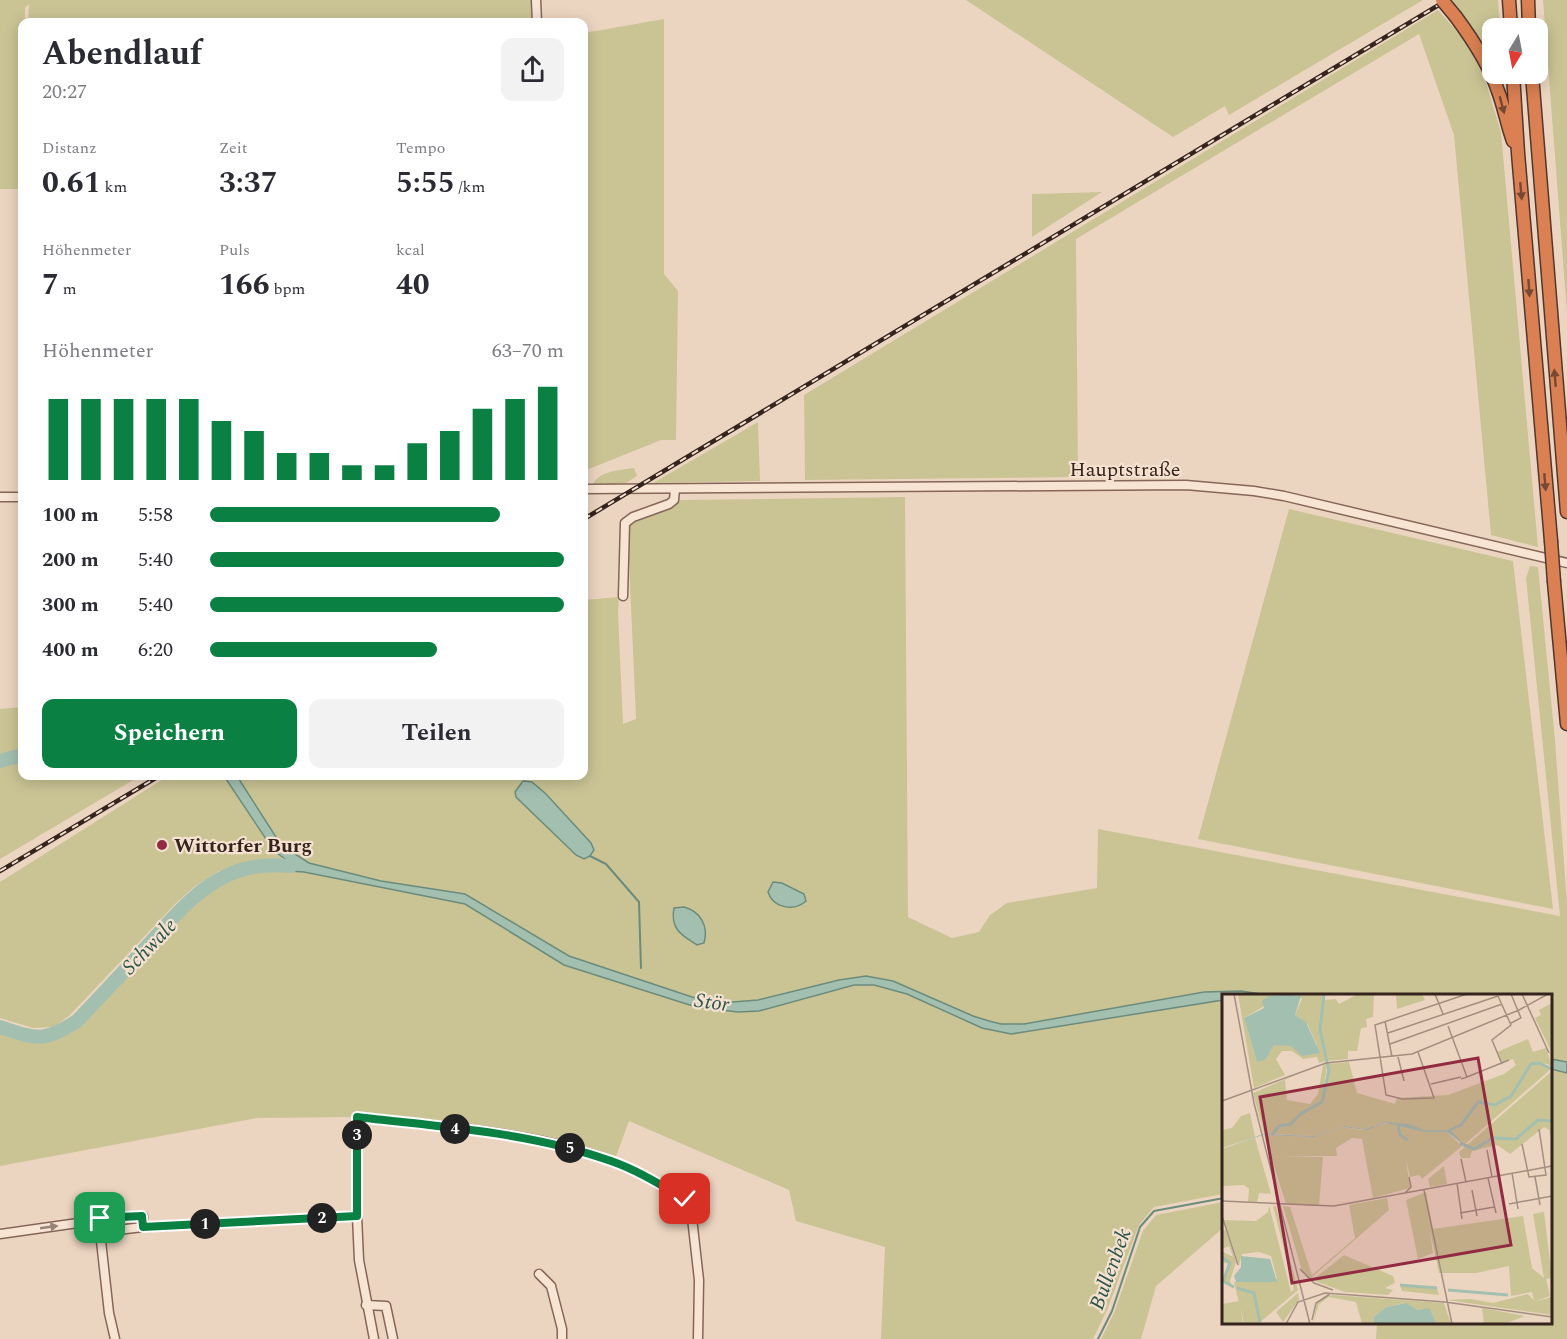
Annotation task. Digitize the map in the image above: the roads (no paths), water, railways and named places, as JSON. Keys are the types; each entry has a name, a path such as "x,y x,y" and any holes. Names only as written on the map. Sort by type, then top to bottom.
{"highway":[{"path":"1442,0 1478,48 1490,70 1518,153"},
{"path":"1509,0 1510,18"},
{"path":"1528,0 1529,18"},
{"path":"1515,84 1518,153 1567,724"},
{"path":"1533,84 1567,512"}],"street":[{"path":"536,0 537,18"},
{"name":"Hauptstraße","path":"588,489 1141,484 1215,487 1284,496 1567,564"},
{"path":"622,596 625,523 633,516 669,504 674,500 675,489"},
{"path":"0,497 18,497"},
{"path":"374,1339 359,1260 357,1117 516,1137 575,1150 644,1175 685,1199 691,1209 699,1280 698,1339"},
{"path":"0,1234 99,1220 100,1218 142,1216 143,1227"},
{"path":"100,1232 143,1227 357,1216"},
{"path":"99,1220 109,1313 115,1339"},
{"path":"540,1274 551,1286 562,1329 562,1339"},
{"path":"366,1305 386,1306 393,1339"}],"water":[{"path":"227,780 240,780 281,845 309,863 381,881 465,894 569,956 692,997 720,1003 758,1000 839,980 866,976 893,981 989,1021 1001,1024 1024,1024 1204,992 1241,991 1261,994 1222,994 1222,1000 1011,1034 982,1028 907,994 874,985 854,985 759,1011 738,1012 696,1007 564,965 465,904 304,872 275,870 274,862 283,862 285,859 274,851"},
{"path":"523,781 532,782 546,794 591,843 594,850 590,856 584,859 576,855 516,797 515,792"},
{"path":"773,882 782,883 804,894 806,901 790,907 779,905 774,902 768,892"},
{"path":"684,907 695,912 702,920 705,931 704,943 697,945 678,931 675,926 674,908"},
{"path":"1552,1059 1567,1062 1567,1073 1552,1069"}],"waterway":[{"name":"Stör","path":"0,761 18,756"},
{"path":"590,856 606,864 639,902 641,968"},
{"name":"Schwale","path":"0,1027 39,1037 56,1033 77,1021 176,915 205,888 228,875 243,870 267,866 291,866"},
{"name":"Bullenbek","path":"1098,1339 1112,1311 1140,1227 1154,1211 1222,1198"}],"railway":[{"path":"588,517 1447,0"},
{"path":"0,871 152,780"}],"place":[{"name":"Wittorfer Burg","path":"162,845"}]}
